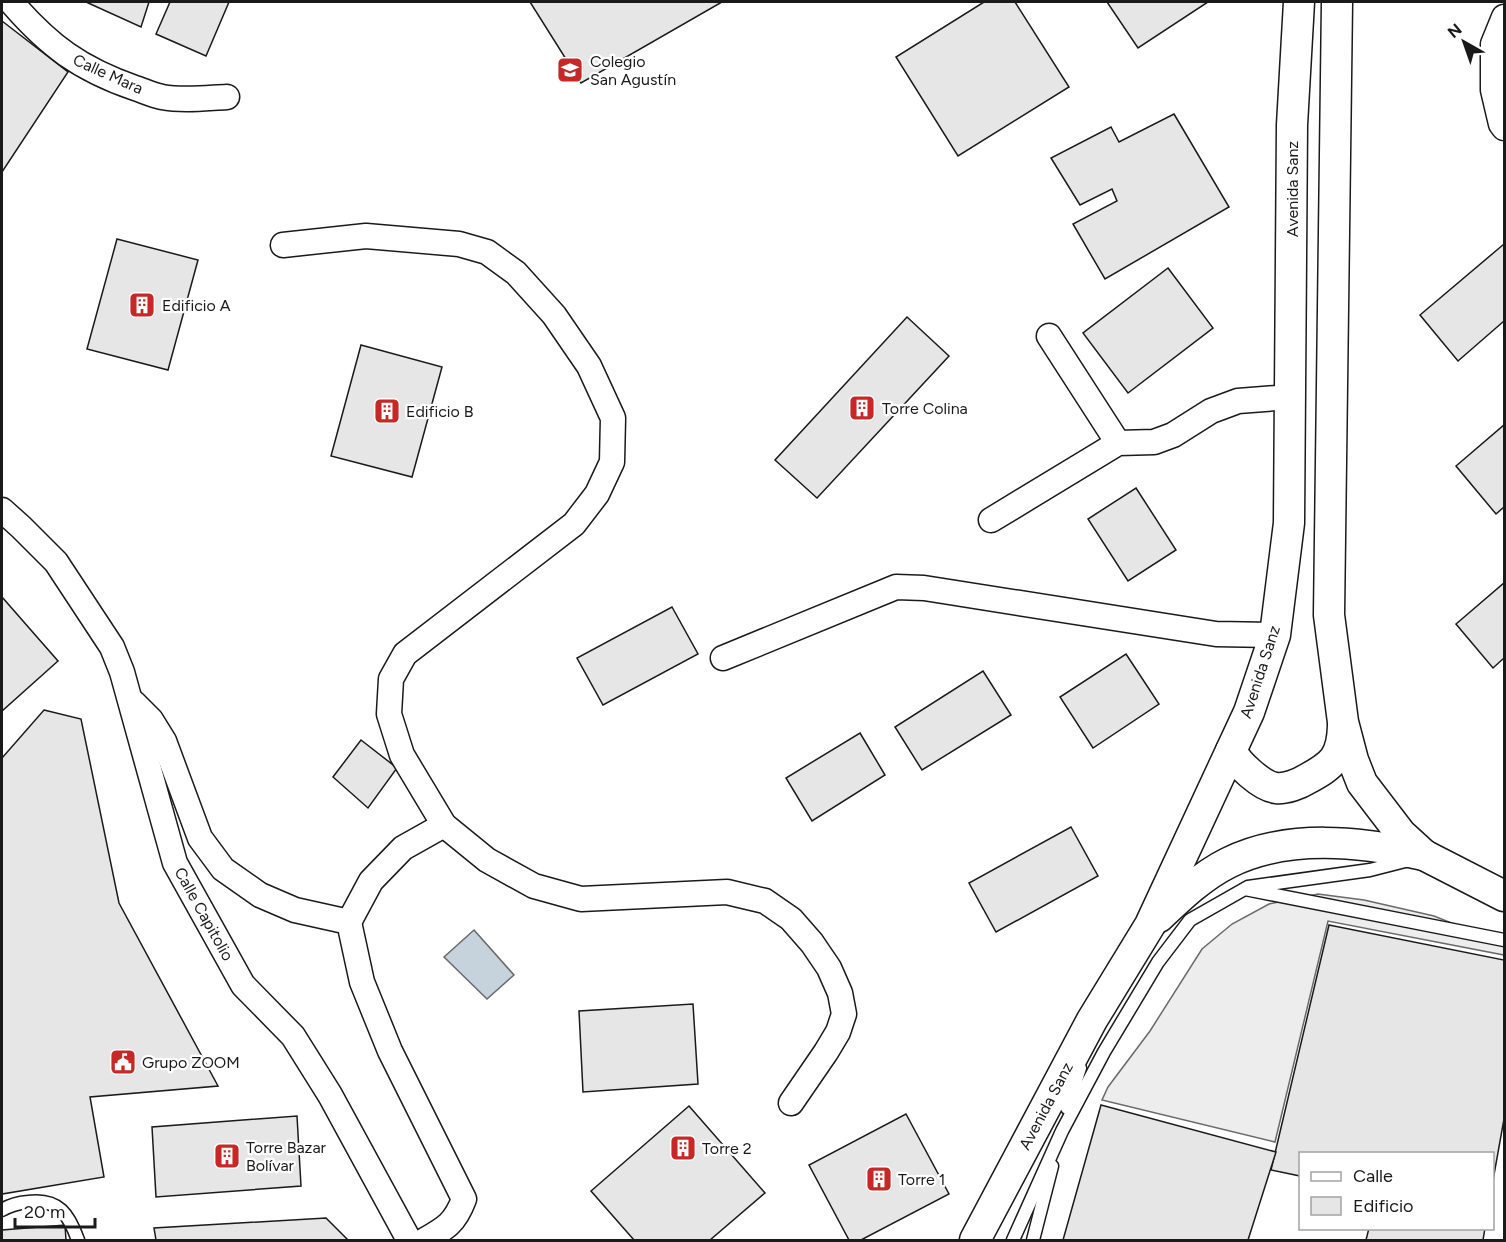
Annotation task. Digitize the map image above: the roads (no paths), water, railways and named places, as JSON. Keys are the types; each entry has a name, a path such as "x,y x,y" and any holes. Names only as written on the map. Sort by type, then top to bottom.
{"street":[{"name":"Calle Mara","path":"11,2 57,49 81,65 120,83 162,97 195,99 227,97"},
{"name":"Avenida Sanz","path":"975,1240 1092,1020 1150,925 1250,712 1275,635 1289,523 1292,125 1299,2"},
{"path":"1337,2 1329,615 1343,722 1362,783 1401,834 1424,855"},
{"path":"1504,17 1492,44 1493,90 1504,128"},
{"path":"283,245 366,236 459,244 487,252 516,273 554,315 589,366 613,418 612,462 597,494 574,524 405,654 391,679 389,714 402,755 444,825 487,860 534,886 581,899 727,892 765,901 790,919 812,943 829,968 840,993 844,1014 838,1032 791,1103"},
{"path":"1049,336 1118,443"},
{"path":"991,520 1118,443 1154,442 1173,435 1211,411 1238,401 1290,397"},
{"name":"Calle Capitolio","path":"2,510 56,562 112,647 123,672 175,863 243,985 292,1036 330,1095 410,1240"},
{"path":"723,658 896,587 924,588 1216,634 1275,635"},
{"path":"129,698 151,720 164,741 200,838 223,869 260,896 295,910 349,922"},
{"path":"1231,751 1237,762 1247,771 1275,788 1299,784 1329,768 1338,753 1343,738 1343,722"},
{"path":"425,1240 448,1227 459,1214 464,1199 390,1051 362,982 349,922 371,881 395,856 403,848 444,825"},
{"path":"1150,925 1184,893 1207,876 1248,854 1273,847 1308,844 1383,846 1424,855 1504,896"}],"lane":[{"path":"1013,1240 1062,1131 1104,1052 1158,962 1190,920 1244,889 1370,870 1424,855"},
{"path":"1244,889 1304,903 1504,940"},
{"path":"1033,1240 1092,1020"},
{"path":"2,1210 15,1203 38,1200 50,1203 59,1207 66,1214 78,1240"}],"place":[{"name":"Colegio San Agustín","path":"570,70"},
{"name":"Edificio A","path":"142,305"},
{"name":"Torre Colina","path":"862,408"},
{"name":"Edificio B","path":"387,411"},
{"name":"Grupo ZOOM","path":"123,1062"},
{"name":"Torre 2","path":"683,1148"},
{"name":"Torre Bazar Bolívar","path":"227,1156"},
{"name":"Torre 1","path":"879,1179"}]}
